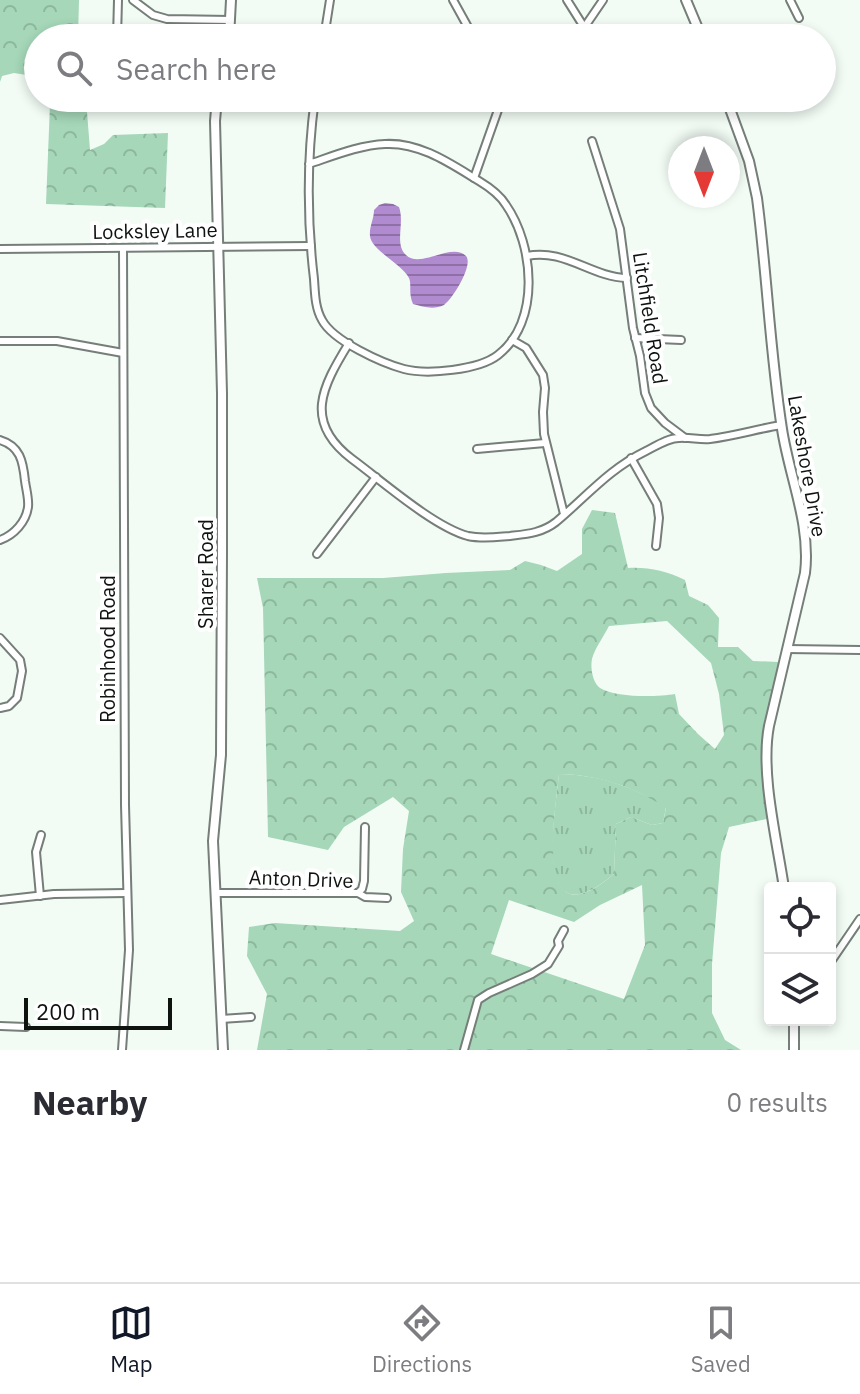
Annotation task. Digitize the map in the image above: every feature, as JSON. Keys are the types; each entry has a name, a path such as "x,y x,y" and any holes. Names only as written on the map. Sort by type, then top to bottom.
{"street":[{"path":"117,24 118,0"},
{"path":"133,0 153,15 167,19 230,20"},
{"path":"230,24 231,0"},
{"path":"326,24 330,0"},
{"path":"453,0 466,24"},
{"path":"567,0 582,24"},
{"path":"586,24 603,0"},
{"path":"686,0 696,24"},
{"path":"790,0 799,18"},
{"name":"Sharer Road","path":"216,112 222,393 221,745 214,830 223,1050"},
{"path":"309,164 359,148 384,144 411,146 433,154 487,185 505,202 520,233 529,273 523,317 512,340 500,354 489,361 423,372 390,365 328,328 318,312 311,246 309,164 314,112"},
{"path":"474,178 497,112"},
{"name":"Lakeshore Drive","path":"731,112 749,161 757,198 781,425 806,548 805,573 769,726 766,751 783,882"},
{"name":"Litchfield Road","path":"592,141 620,229 635,338 648,404 665,423 686,438"},
{"name":"Locksley Lane","path":"0,249 311,246"},
{"name":"Robinhood Road","path":"122,1050 129,950 125,793 123,248"},
{"path":"527,256 558,256 607,275 627,278"},
{"path":"635,338 681,340"},
{"path":"512,340 526,348 543,375 545,443 564,514"},
{"path":"0,341 57,341 123,353"},
{"path":"349,343 325,386 321,407 328,433 339,447 376,477 441,523 472,536 539,532 631,458 674,438 708,439 781,425"},
{"path":"0,440 9,443 19,454 28,501 27,511 16,531 0,540"},
{"path":"477,449 545,443"},
{"path":"631,458 657,504 656,546"},
{"path":"317,554 376,477"},
{"path":"0,638 20,660 22,671 17,698 9,706 0,708"},
{"path":"787,649 860,650"},
{"path":"358,893 364,881 365,827"},
{"path":"40,896 36,852 41,835"},
{"path":"0,900 127,893"},
{"name":"Anton Drive","path":"215,893 358,893 365,897 387,898"},
{"path":"836,954 860,919"},
{"path":"464,1050 478,1000 548,964 564,930"},
{"path":"221,1019 251,1017"},
{"path":"0,1026 26,1027"},
{"path":"794,1026 794,1050"}],"green space":[{"path":"0,0 79,0 78,24 24,24 24,75 2,76 0,82"},
{"path":"50,112 87,112 90,150 104,144 113,135 168,133 165,208 46,204"},
{"path":"592,510 615,513 628,568 657,570 685,580 689,596 708,605 719,618 718,647 738,647 753,661 781,664 766,725 771,818 729,827 721,853 712,964 712,1013 725,1040 741,1050 257,1050 267,994 247,956 249,927 275,923 400,931 414,921 401,892 409,811 393,797 344,827 328,850 268,837 263,608 257,578 383,578 510,570 525,561 557,571 582,554 582,529","holes":["667,621 711,663 724,735 715,749 679,714 675,694 616,694 600,688 594,679 592,659 609,626","559,774 615,783 666,808 663,823 652,825 631,817 616,824 614,874 588,892 570,894 560,884 554,866 554,817","642,885 645,945 624,999 491,954 509,900 574,922 600,905"]},
{"path":"559,774 615,783 666,807 663,823 652,825 631,817 616,824 614,874 588,892 570,894 559,884 554,866 554,817"}],"shaded area":[{"path":"385,203 399,207 400,239 406,255 419,259 453,252 466,256 465,274 444,305 432,308 413,304 409,278 372,241 370,233 374,210"}]}
